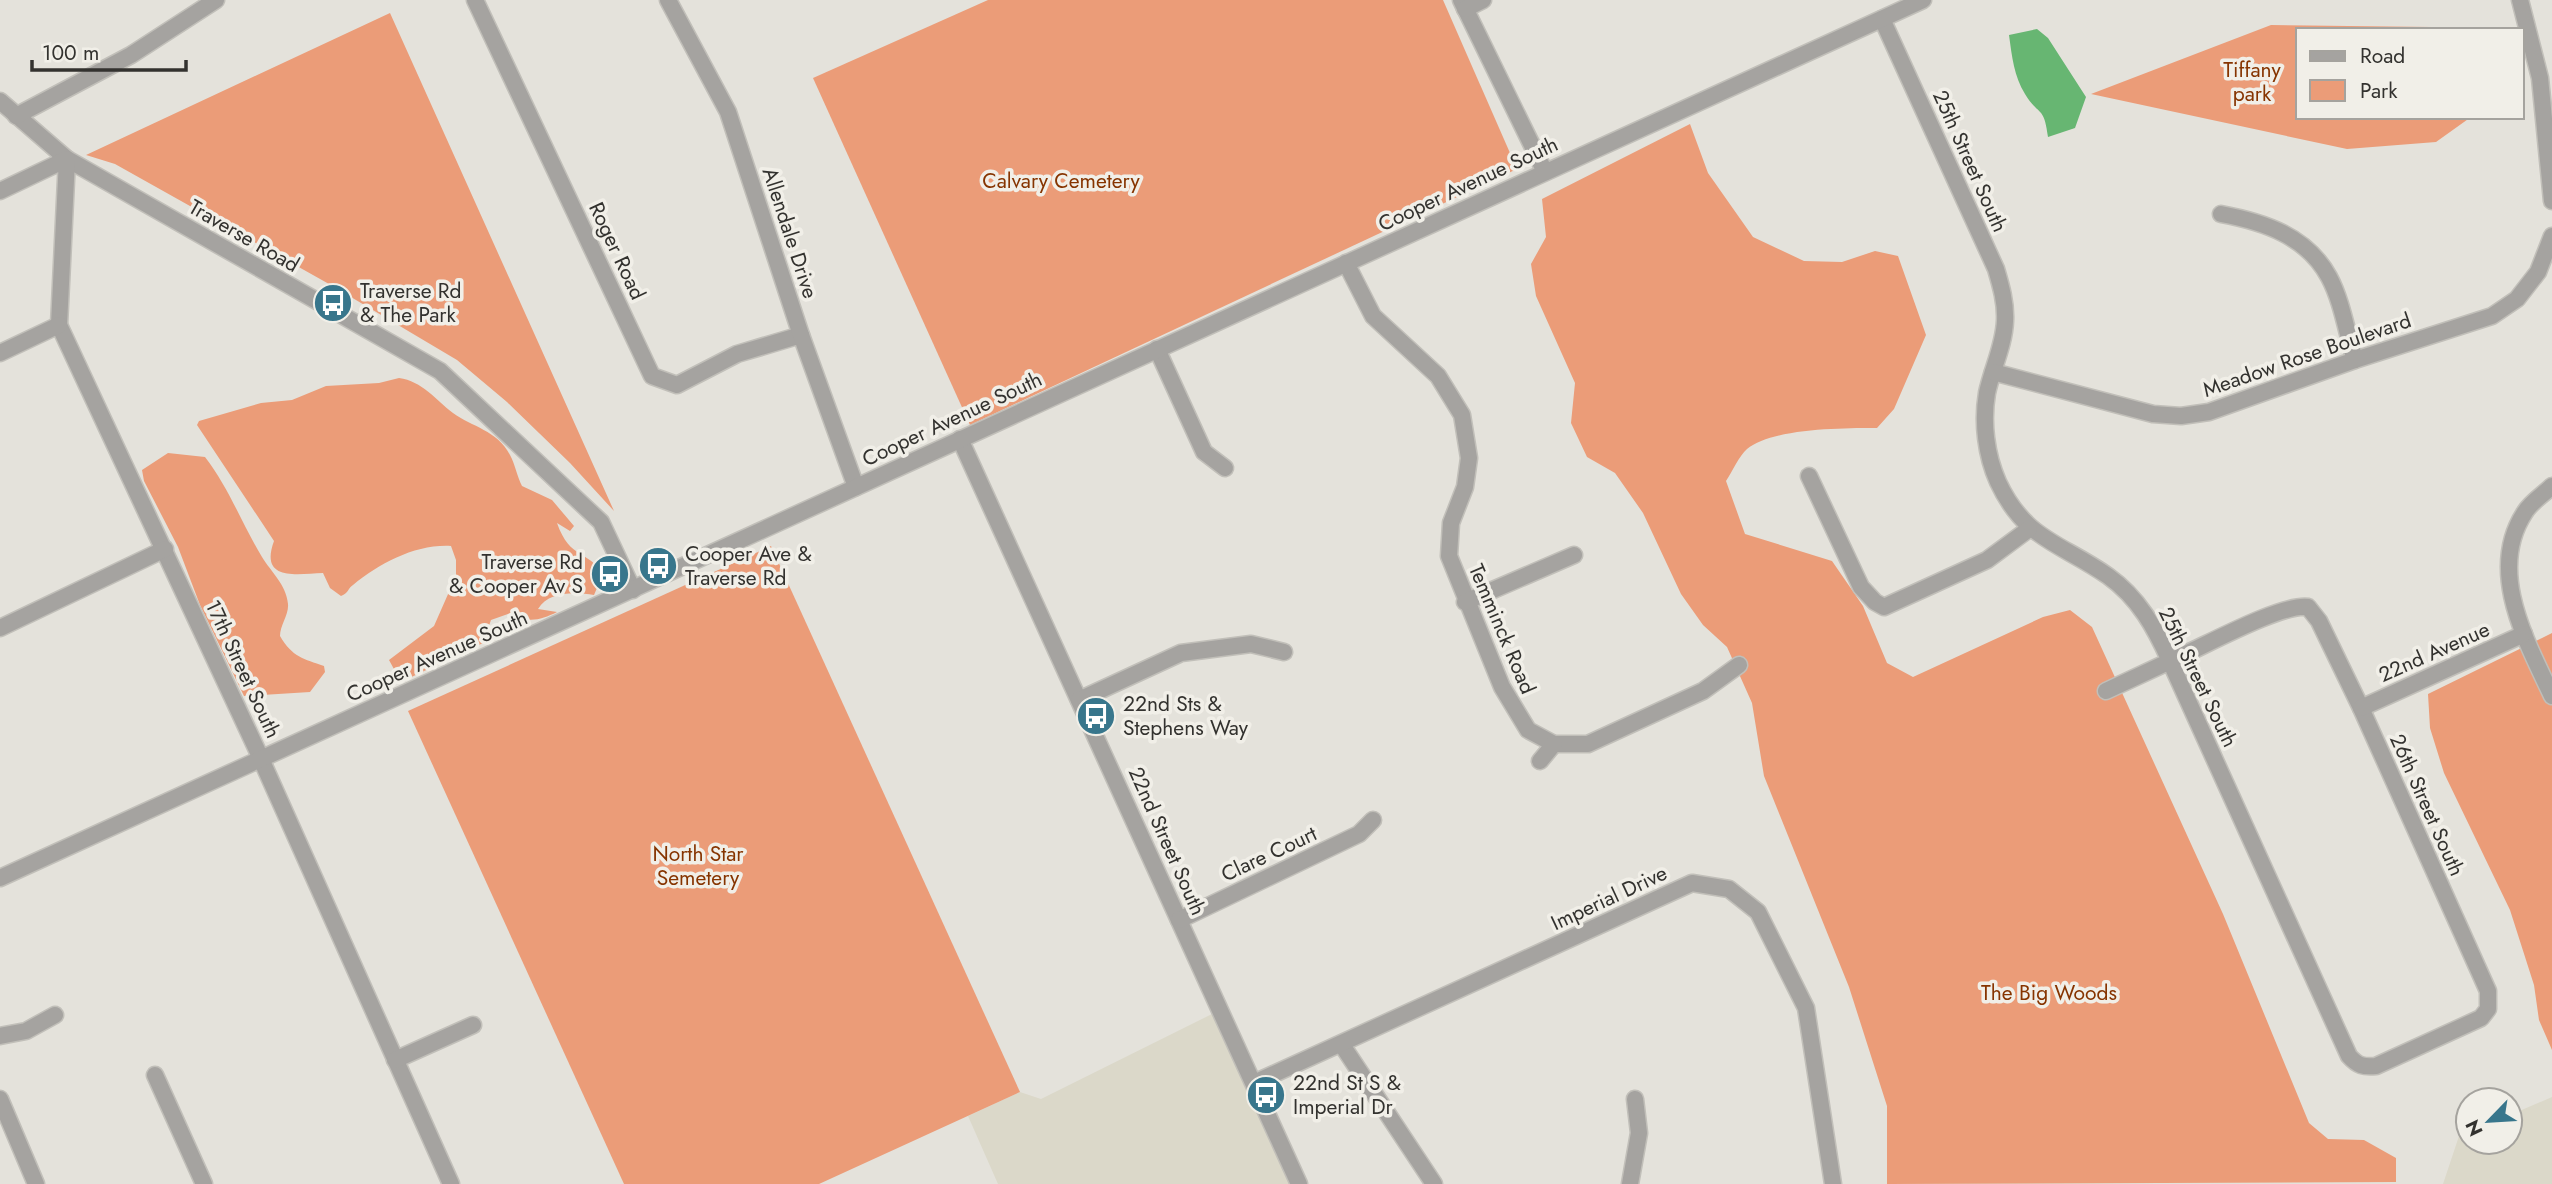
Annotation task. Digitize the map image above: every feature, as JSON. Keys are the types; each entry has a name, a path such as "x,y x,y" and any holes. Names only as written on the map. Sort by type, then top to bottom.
{"street":[{"path":"16,116 131,55 216,0"},
{"name":"Roger Road","path":"475,0 652,376 677,385 737,354 801,335"},
{"name":"Allendale Drive","path":"668,0 729,112 801,335 856,487"},
{"path":"1483,0 1463,4 1545,172"},
{"name":"Cooper Avenue South","path":"0,878 1923,0"},
{"path":"2520,0 2540,78 2552,201"},
{"name":"25th Street South","path":"1882,19 2000,282 2006,322 1985,414 1992,467 2006,497 2029,529 2109,576 2151,622 2349,1056 2363,1067 2376,1066 2481,1017 2488,1009 2488,991"},
{"name":"Traverse Road","path":"0,101 67,159 440,372 601,522 633,590"},
{"path":"0,191 67,159"},
{"name":"17th Street South","path":"67,159 59,325 261,759 451,1184"},
{"path":"2221,214 2270,226 2311,253 2330,278 2355,360"},
{"name":"Meadow Rose Boulevard","path":"1993,372 2153,414 2181,416 2209,412 2355,360 2491,316 2517,299 2538,272 2552,236"},
{"name":"Temminck Road","path":"1346,263 1373,316 1447,387 1462,415 1469,458 1465,487 1451,523 1449,556 1465,602 1516,714 1528,730 1554,744"},
{"path":"0,353 59,325"},
{"path":"1157,349 1204,452 1226,468"},
{"name":"22nd Street South","path":"960,439 1299,1184"},
{"path":"1809,476 1861,587 1885,607 1987,560 2029,529"},
{"path":"2552,486 2525,512 2512,544 2510,590 2524,635 2552,696"},
{"path":"0,628 164,549"},
{"path":"1465,602 1574,555"},
{"name":"26th Street South","path":"2106,691 2297,605 2308,607 2327,636 2361,708 2488,991"},
{"name":"22nd Avenue","path":"2361,708 2524,635"},
{"path":"1079,700 1181,653 1251,643 1284,652"},
{"path":"1540,761 1554,744 1570,746 1599,740 1703,691 1740,665"},
{"name":"Clare Court","path":"1179,920 1359,834 1373,820"},
{"name":"Imperial Drive","path":"1254,1083 1692,883 1729,890 1758,912 1806,1008 1833,1184"},
{"path":"0,1036 26,1031 55,1015"},
{"path":"395,1060 473,1025"},
{"path":"1342,1045 1434,1184"},
{"path":"155,1075 204,1184"},
{"path":"0,1099 36,1184"},
{"path":"1630,1184 1639,1133 1634,1099"}],"shaded area":[{"path":"2037,29 2048,38 2086,97 2075,128 2048,137 2043,115 2025,94 2018,80 2009,35"},
{"path":"1212,1014 1290,1184 998,1184 968,1116 1020,1092 1041,1099"},
{"path":"2552,1097 2552,1184 2443,1184 2454,1151 2454,1156 2524,1156 2524,1109"}],"green space":[{"name":"Calvary Cemetery","path":"988,0 1443,0 1517,169 970,425 813,78"},
{"path":"390,13 614,511 570,463 507,402 457,360 329,284 115,164 86,155"},
{"name":"Tiffany park","path":"2271,25 2515,28 2296,28 2296,119 2468,119 2436,142 2347,149 2091,94"},
{"name":"The Big Woods","path":"1690,124 1708,173 1753,237 1804,261 1842,262 1875,251 1898,256 1926,335 1894,409 1877,428 1791,433 1758,442 1744,452 1726,481 1745,534 1832,561 1863,606 1887,663 1913,677 2043,617 2070,610 2092,627 2223,914 2309,1123 2328,1139 2364,1140 2396,1158 2396,1182 1887,1184 1887,1106 1849,987 1764,776 1752,703 1727,647 1703,625 1681,594 1643,513 1615,473 1587,457 1571,423 1575,383 1536,296 1531,264 1546,237 1542,199"},
{"path":"399,378 422,387 460,418 498,440 510,455 522,486 552,500 574,526 570,531 557,523 562,535 573,549 597,566 603,574 594,595 571,593 549,599 538,609 557,612 540,619 523,619 511,613 491,620 483,643 401,682 389,660 434,626 456,576 456,560 451,546 425,548 399,556 364,577 341,596 330,588 323,573 283,573 272,563 274,541 197,425 199,421 261,403 292,400 326,386 379,383"},
{"path":"168,453 205,457 221,481 287,597 288,608 280,636 294,653 324,666 325,672 310,692 244,696 200,605 178,547 144,481 142,470"},
{"name":"North Star Semetery","path":"771,546 1020,1092 819,1184 624,1184 408,711"},
{"path":"2552,633 2552,1050 2539,1020 2534,985 2510,910 2444,773 2430,728 2428,694"}],"place":[{"name":"Traverse Rd & The Park","path":"333,303"},
{"name":"Cooper Ave & Traverse Rd","path":"658,566"},
{"name":"Traverse Rd & Cooper Av S","path":"610,574"},
{"name":"22nd Sts & Stephens Way","path":"1096,716"},
{"name":"22nd St S & Imperial Dr","path":"1266,1095"}]}
